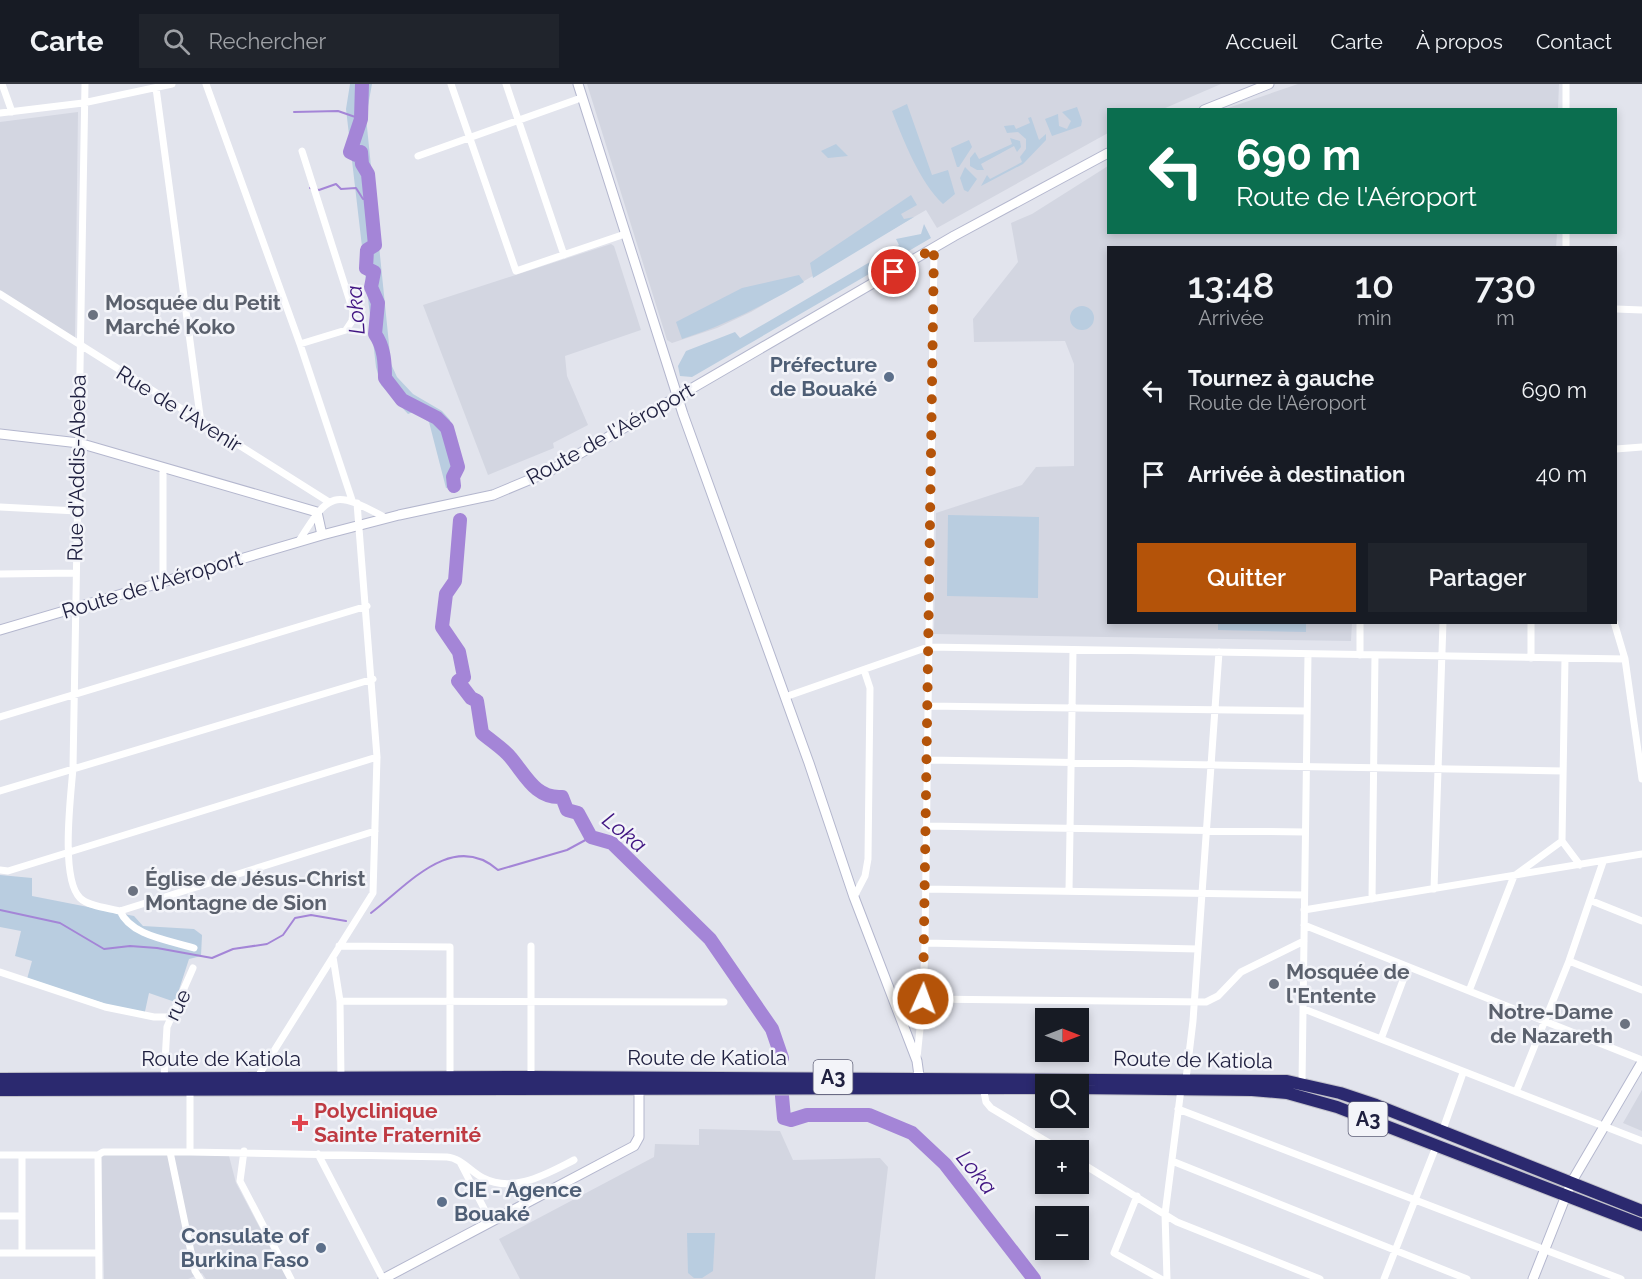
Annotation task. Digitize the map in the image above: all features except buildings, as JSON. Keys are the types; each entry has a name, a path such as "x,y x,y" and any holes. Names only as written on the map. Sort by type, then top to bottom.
{"highway":[{"name":"Route de Katiola","path":"0,1079 531,1077 639,1082"},
{"name":"Route de Katiola","path":"1089,1088 1250,1079 1302,1083 1340,1092 1442,1132 1569,1189 1642,1225"},
{"name":"Route de Katiola","path":"0,1090 190,1090 639,1082 1183,1084 1287,1094 1337,1107 1437,1144 1642,1211"},
{"name":"Route de Katiola","path":"920,1083 983,1088 1035,1088"}],"main road":[{"path":"578,84 677,397 854,897 917,1061 920,1083"},
{"path":"1209,108 1269,84"},
{"name":"Route de l'Aéroport","path":"0,630 360,524 502,492 548,472 934,248 1107,154"},
{"path":"0,434 79,442 317,512 322,535"},
{"path":"1533,1279 1569,1189 1642,1061"},
{"path":"383,1279 634,1146 639,1132 639,1082"}],"street":[{"path":"2,84 12,112"},
{"name":"Rue d'Addis-Abeba","path":"85,84 72,694 73,768 67,852 74,886 80,898 120,911"},
{"path":"0,113 83,103 172,84"},
{"path":"206,84 300,344 354,502 360,524 373,680 377,758 373,893 257,1078"},
{"path":"451,84 516,271 625,234"},
{"path":"506,84 564,255"},
{"path":"1566,84 1566,108"},
{"path":"156,88 201,423"},
{"path":"418,156 581,98"},
{"path":"300,344 346,330 352,321 353,310 302,151"},
{"path":"917,1061 923,999 925,942 934,248"},
{"name":"Rue de l'Avenir","path":"0,294 329,502"},
{"path":"1617,309 1642,310"},
{"path":"1617,449 1642,447"},
{"path":"162,581 163,468"},
{"path":"299,541 317,512 329,502 342,498 386,518"},
{"path":"0,507 77,511"},
{"path":"0,574 76,573"},
{"path":"0,717 367,606"},
{"path":"1360,624 1360,655"},
{"path":"1434,889 1443,624"},
{"path":"1531,624 1531,658"},
{"path":"1615,624 1625,659 1642,779"},
{"path":"785,697 928,647 1625,659"},
{"path":"1070,891 1073,650"},
{"path":"1167,1279 1165,1214 1194,1003 1219,652"},
{"path":"1302,1083 1308,654"},
{"path":"1372,899 1375,655"},
{"path":"1565,658 1562,841 1580,865"},
{"path":"854,897 865,876 869,843 870,688 864,670"},
{"path":"0,791 373,680"},
{"path":"927,706 1307,711"},
{"path":"0,870 8,871 377,758"},
{"path":"927,760 1563,771"},
{"path":"926,826 1305,832"},
{"path":"194,948 134,929 124,920 120,911 375,831"},
{"path":"1469,991 1514,876 1562,841"},
{"path":"1304,910 1642,854"},
{"path":"1516,1092 1592,901 1603,862"},
{"path":"925,890 1305,895"},
{"path":"1592,901 1642,921"},
{"path":"1304,926 1642,1061"},
{"path":"923,999 1194,1003 1212,1000 1241,972 1304,941"},
{"path":"925,942 1198,949"},
{"path":"339,945 450,946 450,1077"},
{"path":"531,946 531,1077"},
{"path":"333,957 340,1001 341,1078"},
{"path":"1569,961 1642,990"},
{"path":"1381,1040 1408,967"},
{"name":"rue","path":"164,1078 164,1042 193,968"},
{"path":"0,972 105,1007 154,1017 172,1017"},
{"path":"340,1001 724,1002"},
{"path":"1304,1009 1642,1141"},
{"path":"1442,1132 1463,1073"},
{"path":"983,1088 986,1102 991,1108 1044,1140"},
{"path":"190,1090 190,1152"},
{"path":"1178,1109 1621,1279"},
{"path":"1384,1279 1437,1144"},
{"path":"244,1151 240,1181 291,1279"},
{"path":"0,1155 244,1151 447,1156 459,1161 487,1180 513,1183 533,1180 574,1160"},
{"path":"170,1152 195,1272 200,1279"},
{"path":"318,1154 383,1279"},
{"path":"22,1155 22,1253"},
{"path":"98,1155 99,1279"},
{"path":"459,1161 491,1222"},
{"path":"1172,1161 1394,1252 1467,1279"},
{"path":"1089,1168 1183,1225 1320,1279"},
{"path":"1137,1196 1114,1253 1161,1279"},
{"path":"0,1216 22,1216"},
{"path":"0,1253 98,1253"}],"shaded area":[{"path":"350,84 372,84 366,117 391,364 397,377 413,394 442,411 450,420 460,485 446,488 429,422 413,412 408,414 381,385 376,367 346,109"},
{"path":"587,84 1221,84 1165,108 1107,108 1107,134 937,228 926,210 751,312 717,328 672,343 667,340"},
{"path":"1298,84 1559,84 1558,108 1228,108"},
{"path":"907,104 932,175 948,170 955,194 943,204 920,173 892,111"},
{"path":"1077,107 1082,121 1081,126 1052,136 1045,119 1058,114 1059,126 1067,129 1071,121 1062,112"},
{"path":"78,112 75,340 0,295 0,122"},
{"path":"1031,117 1039,140 1046,134 1046,140 1023,164 981,186 987,175 990,179 1022,162 1020,157 1026,149 1026,139 1018,132 1007,133 1004,126 1014,125 1016,129 1030,123 1028,118"},
{"path":"1010,138 1020,141 1021,147 1017,152 1014,146 981,164 984,170 977,170 970,166 970,158 975,152 979,159 1012,144"},
{"path":"969,140 972,147 957,167 951,148"},
{"path":"836,144 848,156 828,158 821,151"},
{"path":"965,167 977,179 968,192 964,190 960,178"},
{"path":"1107,167 1107,234 1557,234 1556,246 1107,246 1107,624 1352,624 1351,641 934,634 936,513 1022,485 1036,467 1074,466 1074,364 1065,341 974,342 973,319 1018,262 1011,223 1032,214"},
{"path":"911,195 917,205 901,214 904,219 914,217 813,278 810,263"},
{"path":"924,224 931,238 692,377 680,376 678,366 686,351 735,332 740,338 899,245 896,239 921,234"},
{"path":"611,244 614,246 641,330 565,356 567,376 588,425 553,443 554,448 488,475 423,305"},
{"path":"799,275 804,282 774,299 729,321 682,339 676,322 742,288"},
{"path":"1082,306 1091,309 1094,318 1091,327 1082,330 1073,327 1070,318 1073,309"},
{"path":"948,515 1039,517 1038,598 947,596"},
{"path":"1218,624 1306,624 1306,632 1218,630"},
{"path":"0,875 32,878 32,896 134,916 143,926 194,929 202,935 201,956 189,959 175,1002 149,993 144,1016 27,979 32,961 15,956 21,931 0,927"},
{"path":"1642,1090 1642,1131 1623,1123"},
{"path":"699,1129 780,1131 793,1160 880,1158 888,1167 875,1279 520,1279 499,1239 654,1157 655,1144 699,1145"},
{"path":"232,1152 229,1156 236,1183 287,1279 206,1279 202,1273 188,1279 104,1279 101,1154"},
{"path":"687,1233 715,1233 713,1271 702,1278 694,1278 688,1273"}],"waterway":[{"name":"Loka","path":"362,84 361,119 350,152 356,155 361,152 362,164 368,174 375,245 367,250 366,268 374,272 371,287 378,303 375,334 383,355 385,378 402,400 437,418 447,428 458,467 453,477 454,486"},
{"path":"294,112 338,111 361,119"},
{"path":"310,188 319,190 336,184 341,189 356,188 363,199 369,198"},
{"name":"Loka","path":"460,520 455,581 446,594 442,627 459,652 464,677 458,681 471,698 477,701 482,733 508,755 538,790 553,797 562,797 567,810 578,813 591,837 612,843 710,939 772,1029 782,1058"},
{"path":"371,913 415,877 447,859 464,856 481,859 498,870 567,850 591,837"},
{"path":"0,910 60,923 104,949 130,946 157,948 212,958 233,949 267,944 283,935 295,918 311,915 346,921"},
{"name":"Loka","path":"782,1096 784,1118 791,1120 807,1115 869,1115 912,1133 945,1164 1034,1279"}],"place":[{"name":"Mosquée du Petit Marché Koko","path":"93,315"},
{"name":"Préfecture de Bouaké","path":"889,377"},
{"name":"Église de Jésus-Christ Montagne de Sion","path":"133,891"},
{"name":"Mosquée de l'Entente","path":"1274,984"},
{"name":"Notre-Dame de Nazareth","path":"1625,1024"},
{"name":"Polyclinique Sainte Fraternité","path":"300,1123"},
{"name":"CIE - Agence Bouaké","path":"442,1202"},
{"name":"Consulate of Burkina Faso","path":"321,1248"}],"route":[{"path":"894,272 934,248 923,999"}]}
